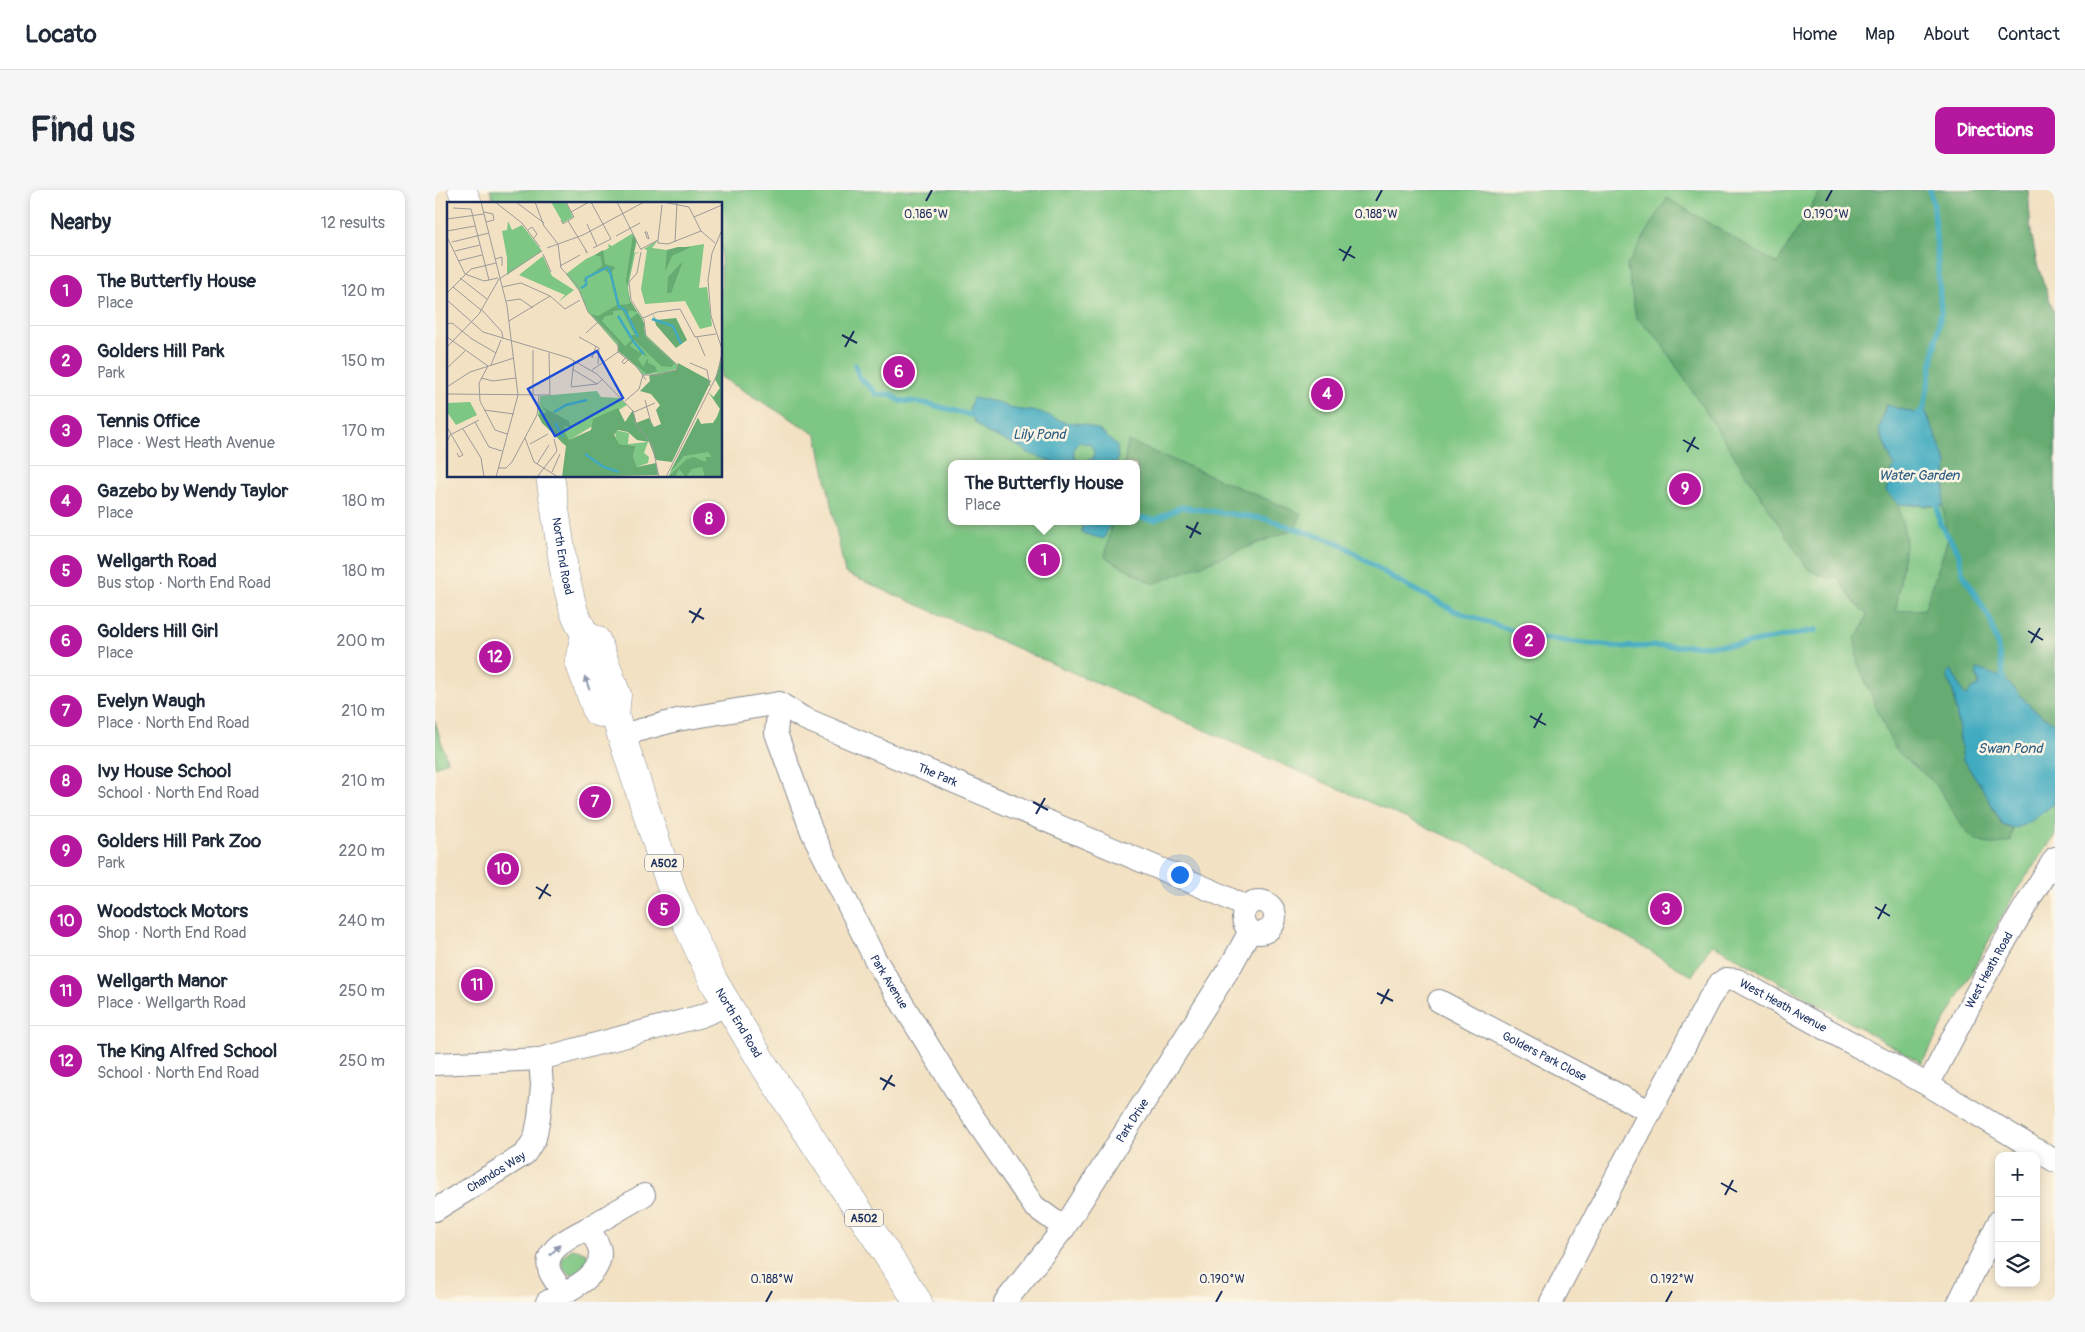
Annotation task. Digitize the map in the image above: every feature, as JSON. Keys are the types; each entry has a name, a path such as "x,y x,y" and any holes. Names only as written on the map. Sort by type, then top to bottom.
{"main road":[{"path":"462,190 467,202"},
{"name":"North End Road","path":"551,478 565,576 575,612 585,634 596,640 601,649 617,695 618,725 675,896 713,980 765,1067 918,1302"}],"street":[{"path":"618,725 677,720 779,703"},
{"name":"The Park","path":"779,703 803,718 1215,892 1246,920"},
{"name":"Park Avenue","path":"779,703 776,733 813,832 875,959 963,1102 1034,1206 1064,1228"},
{"name":"West Heath Road","path":"1928,1085 2019,916 2055,858"},
{"path":"1246,920 1257,901 1264,902 1274,912"},
{"name":"Park Drive","path":"1005,1302 1064,1228 1232,964 1246,920"},
{"name":"West Heath Avenue","path":"1551,1302 1709,999 1719,983 1727,978 1737,980 1928,1085 2031,1152"},
{"name":"Golders Park Close","path":"1439,1001 1649,1111"},
{"path":"435,1064 541,1059 701,1016 728,1005"},
{"name":"Chandos Way","path":"435,1210 525,1154 535,1138 539,1118 542,1086 541,1059"},
{"name":"West Heath Avenue","path":"2040,1156 2055,1161"},
{"path":"588,1228 600,1252 598,1264 588,1278 555,1297 548,1263 550,1254 567,1240 644,1195"},
{"path":"1959,1302 1995,1229"}],"green space":[{"path":"490,190 2028,190 2031,232 2037,264 2055,315 2055,835 2016,891 1922,1063 1712,944 1692,976 1474,848 845,573 817,435 723,378 723,202 494,202"},
{"path":"1821,190 2028,190 2031,232 2037,264 2055,315 2055,724 2033,709 2004,678 1976,675 1979,682 1977,687 1967,696 1964,696 1951,670 1947,675 1954,695 1963,760 1980,784 2002,825 2013,829 2011,841 1994,844 1981,842 1971,836 1962,827 1931,780 1906,759 1892,744 1858,664 1855,638 1861,631 1867,614 1854,602 1837,576 1828,579 1808,569 1657,337 1636,317 1627,266 1667,198 1777,264","holes":["1886,405 1918,414 1924,408 1947,463 1945,480 1886,491 1894,466 1879,431","1898,504 1943,507 1948,539 1925,609 1896,611 1906,540"]},
{"path":"1128,441 1302,514 1294,529 1153,584 1105,557 1111,525 1140,525 1140,460 1125,460"},
{"path":"435,721 447,761 435,767"},
{"path":"572,1249 585,1252 589,1260 575,1276 568,1273 562,1264 562,1257"}],"water":[{"name":"Lily Pond","path":"973,398 997,402 1009,408 1040,412 1064,422 1083,424 1099,430 1117,446 1118,459 1088,460 1093,459 1094,451 1090,444 1079,442 1074,448 1074,456 1077,460 1048,460 1028,453 1022,448 984,431 975,423 969,409"},
{"name":"Water Garden","path":"1886,405 1918,414 1924,408 1947,463 1943,506 1898,504 1886,491 1894,466 1879,431"},
{"path":"1082,525 1110,525 1104,539 1082,533"},
{"name":"Swan Pond","path":"1951,669 1965,696 1972,689 1979,686 1977,669 2004,678 2033,709 2055,724 2055,803 2025,824 2013,829 2003,825 1980,784 1963,760 1954,695 1947,675"}],"waterway":[{"path":"1918,414 1924,408 1941,312 1934,207 1930,190"},
{"path":"855,365 859,377 878,395 891,394 900,401 927,404 971,415"},
{"path":"1937,506 1940,524 1958,551 1963,574 1990,619 2004,678"},
{"path":"1140,518 1155,520 1181,507 1266,519 1339,543 1395,579 1455,611 1531,637 1619,647 1739,645 1816,630"}],"place":[{"name":"Golders Hill Girl","path":"899,372"},
{"name":"Gazebo by Wendy Taylor","path":"1327,394"},
{"name":"Golders Hill Park Zoo","path":"1685,489"},
{"name":"Ivy House School","path":"709,519"},
{"name":"The Butterfly House","path":"1044,560"},
{"name":"Golders Hill Park","path":"1529,641"},
{"name":"The King Alfred School","path":"495,657"},
{"name":"Evelyn Waugh","path":"595,802"},
{"name":"Woodstock Motors","path":"503,869"},
{"name":"Tennis Office","path":"1666,909"},
{"name":"Wellgarth Road","path":"664,910"},
{"name":"Wellgarth Manor","path":"477,985"}]}
